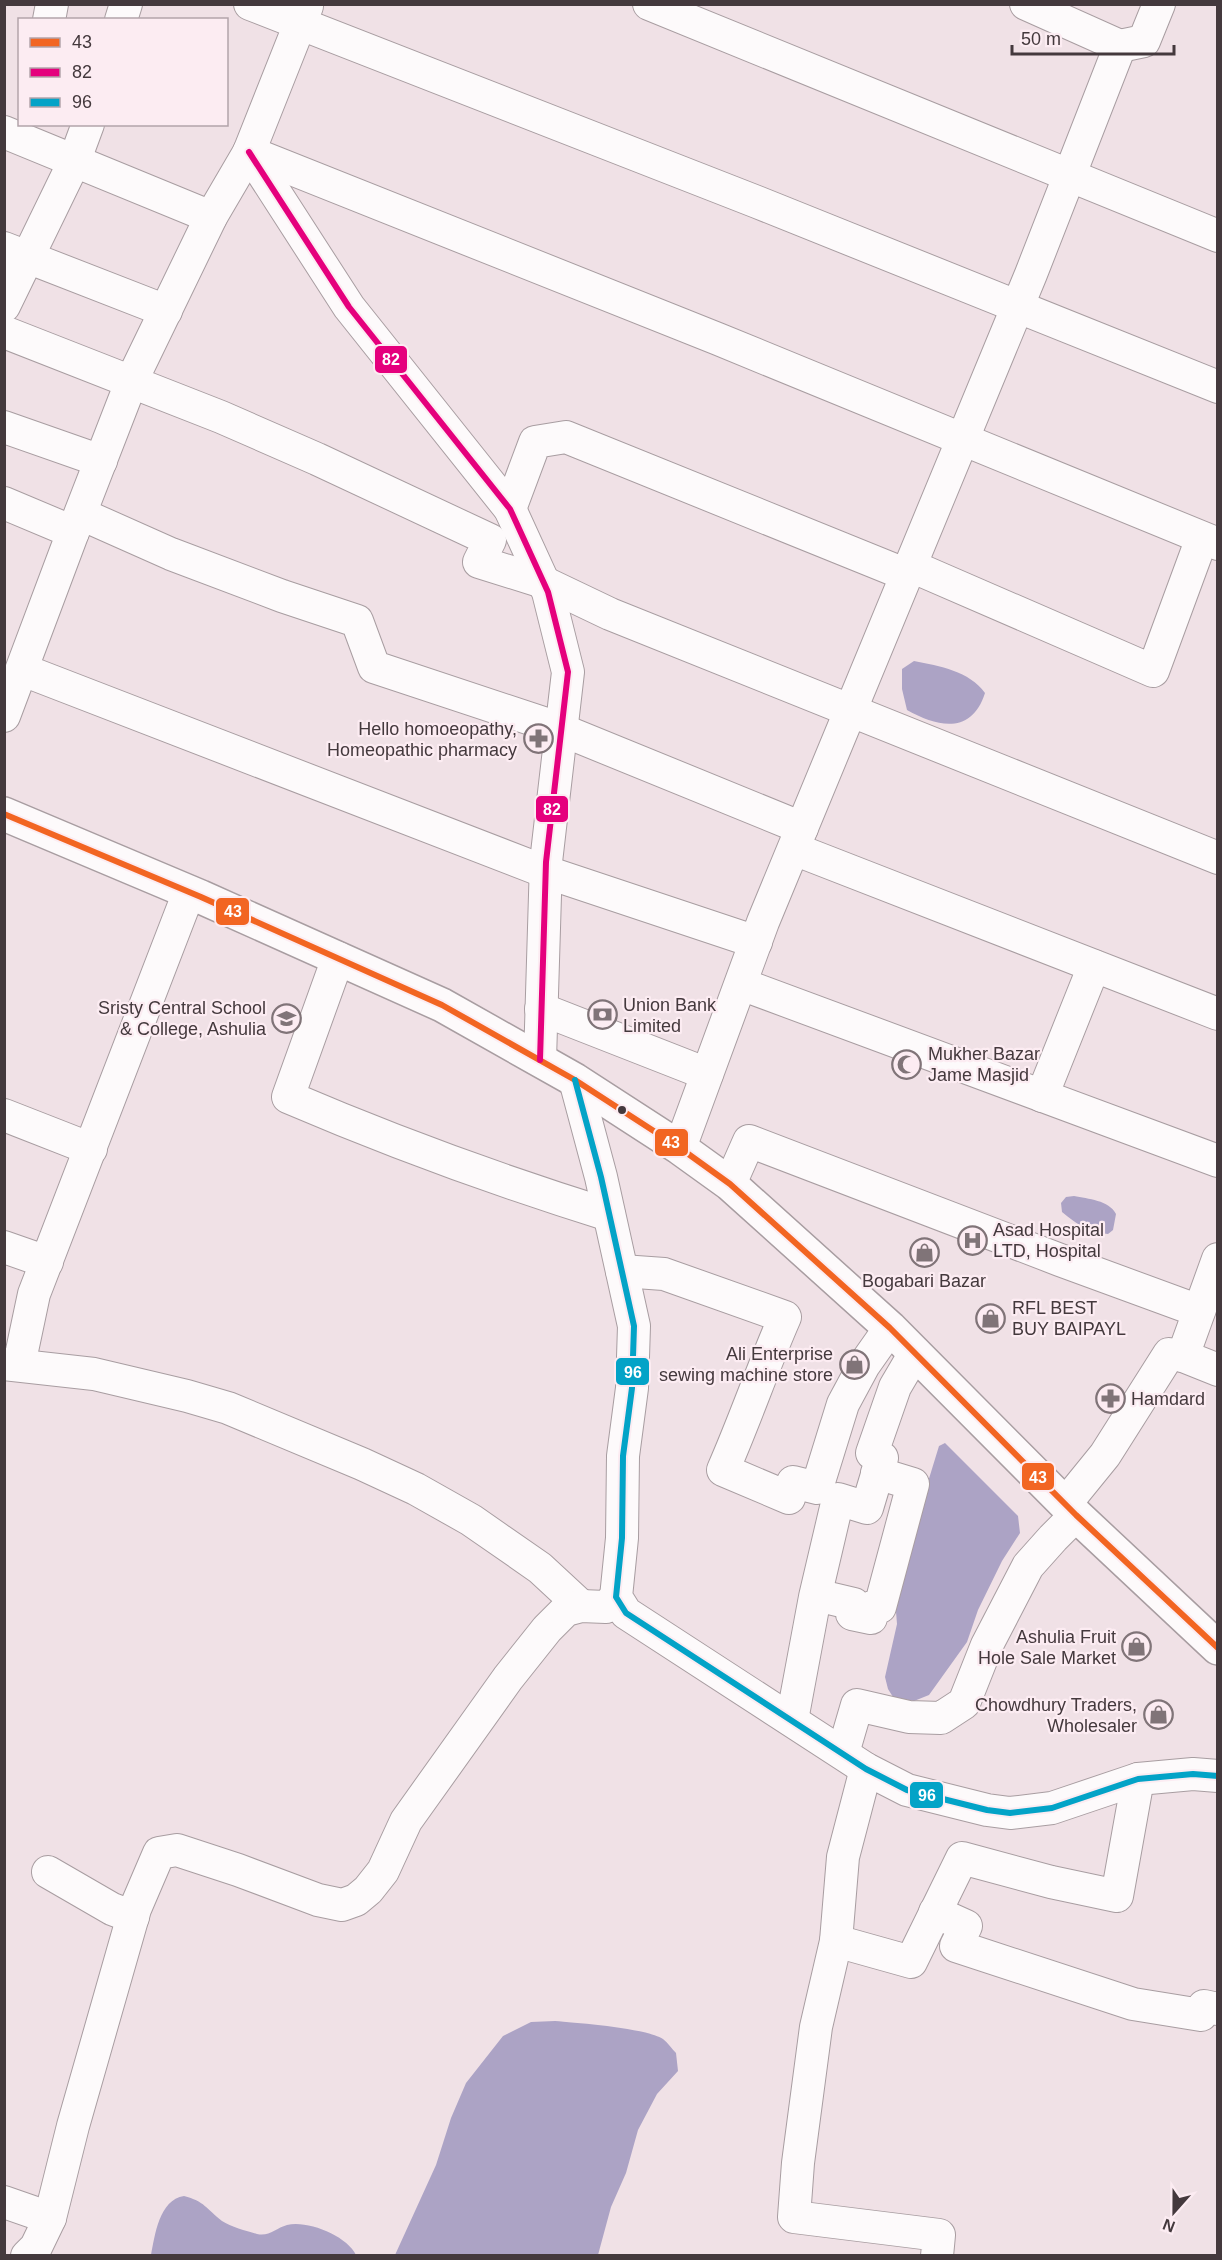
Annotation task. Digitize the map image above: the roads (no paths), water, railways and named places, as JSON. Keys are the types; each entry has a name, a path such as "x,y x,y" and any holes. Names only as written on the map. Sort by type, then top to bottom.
{"highway":[{"path":"4,814 189,892 442,1005 575,1080 680,1148 730,1184 890,1328 1071,1509 1218,1648"}],"street":[{"path":"250,4 304,15 757,202 1218,387"},
{"path":"649,4 1218,236"},
{"path":"1026,4 1120,46 1144,41 1159,4"},
{"path":"4,716 132,380 211,217 249,152 304,15"},
{"path":"680,1148 756,942 1017,307 1120,46"},
{"path":"4,306 16,253 74,162 87,126"},
{"path":"19,132 74,162 211,217"},
{"path":"249,152 963,438 1210,541 1153,670 909,571 566,437 535,442 510,509"},
{"path":"249,152 349,307 510,509 548,592 568,672 546,872 540,1060"},
{"path":"16,253 166,311"},
{"path":"4,332 132,380 316,459 490,540 479,562 543,582 610,614 1218,858"},
{"path":"4,427 101,461"},
{"path":"4,503 77,523 171,554 282,596 357,621 374,667 561,729 798,839 1094,966 1218,1014"},
{"path":"23,669 546,872 756,942"},
{"path":"189,892 34,1294 12,1365 94,1374 187,1396 228,1408 362,1464 416,1489 471,1520 540,1568 581,1606"},
{"path":"338,958 288,1097 373,1133 609,1215"},
{"path":"1042,1096 1094,966"},
{"path":"741,984 1218,1161"},
{"path":"541,1008 707,1074"},
{"path":"575,1080 634,1326 632,1388 623,1456 622,1538 616,1598 626,1613 854,1761 907,1790 987,1810 1010,1813 1053,1808 1138,1779 1193,1774 1218,1776"},
{"path":"4,1115 91,1149"},
{"path":"730,1184 749,1141 1199,1311"},
{"path":"4,1247 47,1262"},
{"path":"1183,1356 1218,1259"},
{"path":"622,1271 664,1274 785,1317 723,1470 789,1497 793,1482 817,1488 843,1404 864,1365 890,1328"},
{"path":"792,1720 816,1595 838,1499 867,1508 882,1458 872,1453 895,1387 915,1353"},
{"path":"937,2256 939,2235 794,2217 798,2163 816,2026 836,1941 854,1761 857,1705 909,1717 941,1718 964,1703 987,1645 1028,1566 1053,1538 1169,1354 1183,1356 1218,1370"},
{"path":"816,1595 854,1604 852,1614 871,1618 874,1606 880,1607 913,1484 877,1473"},
{"path":"27,2256 36,2247 50,2218 73,2126 133,1917 159,1853 177,1850 318,1900 342,1905 356,1900 368,1890 383,1871 406,1821 508,1678 566,1610 581,1606 606,1607 616,1598"},
{"path":"836,1941 911,1962 962,1858 1051,1882 1117,1896 1138,1779"},
{"path":"48,1872 112,1909 133,1917"},
{"path":"935,1912 966,1926 956,1946 1014,1966 1133,2004 1201,2015 1204,2006 1218,2009"},
{"path":"4,2202 50,2218"}],"place":[{"name":"Hello homoeopathy, Homeopathic pharmacy","path":"538,739"},
{"name":"Union Bank Limited","path":"602,1015"},
{"name":"Sristy Central School & College, Ashulia","path":"287,1018"},
{"name":"Mukher Bazar Jame Masjid","path":"907,1064"},
{"name":"Asad Hospital LTD, Hospital","path":"972,1240"},
{"name":"Bogabari Bazar","path":"924,1252"},
{"name":"RFL BEST BUY BAIPAYL","path":"991,1318"},
{"name":"Ali Enterprise sewing machine store","path":"854,1364"},
{"name":"Hamdard","path":"1110,1399"},
{"name":"Ashulia Fruit Hole Sale Market","path":"1137,1647"},
{"name":"Chowdhury Traders, Wholesaler","path":"1158,1715"}]}
